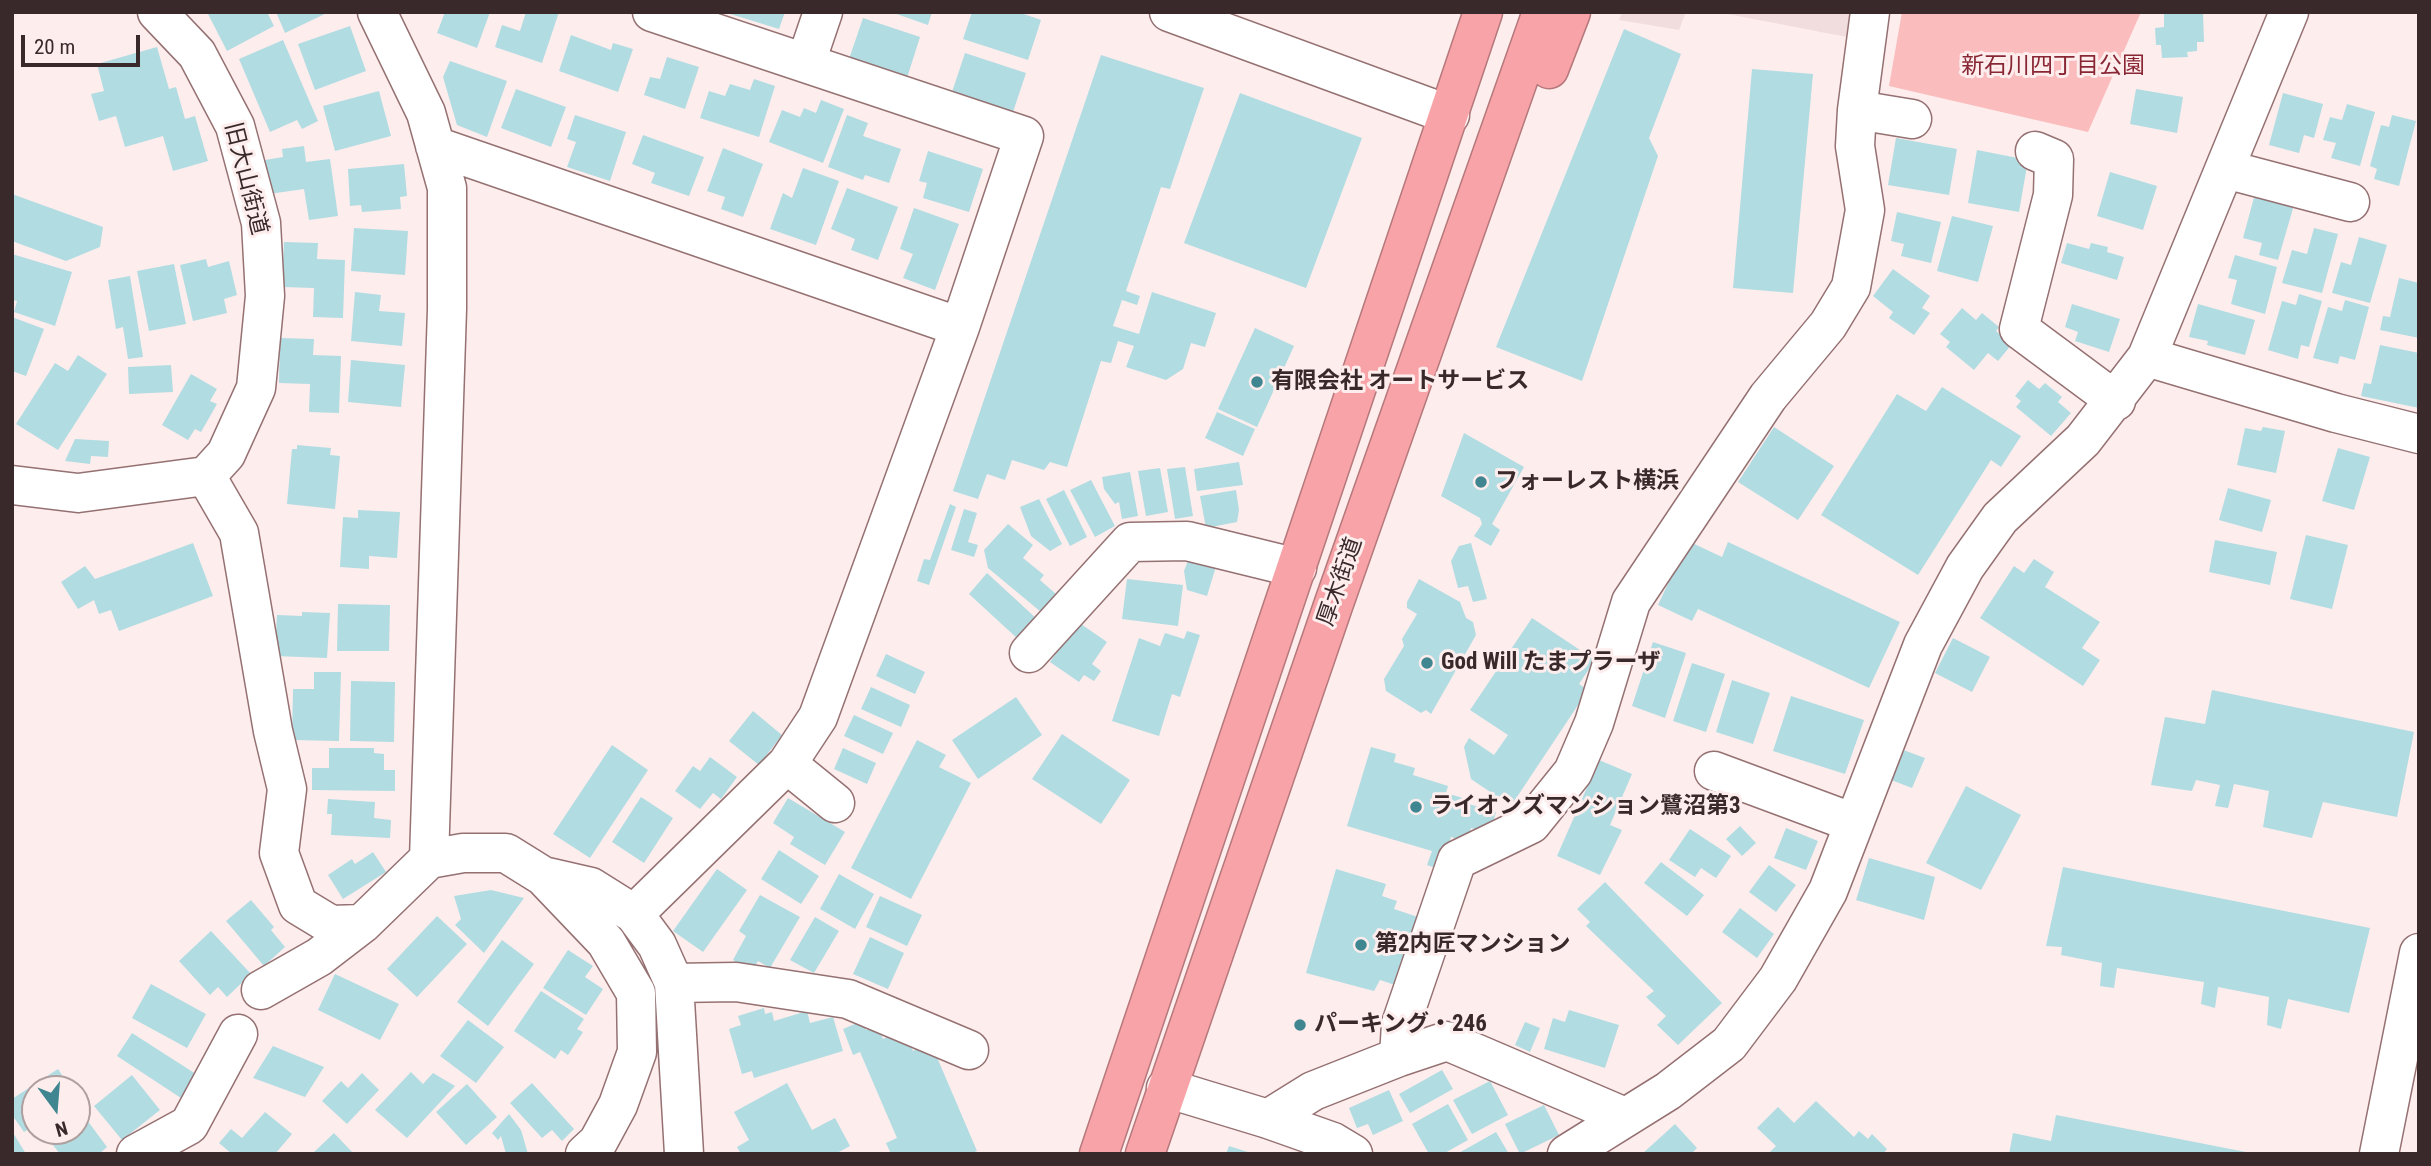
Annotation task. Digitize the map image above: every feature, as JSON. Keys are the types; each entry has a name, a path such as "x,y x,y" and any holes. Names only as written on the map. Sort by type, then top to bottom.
{"highway":[{"name":"厚木街道","path":"1099,1154 1483,12"},
{"name":"厚木街道","path":"1145,1154 1542,12"},
{"path":"1446,286 1521,144 1571,12"}],"street":[{"name":"旧大山街道","path":"157,12 197,54 235,126 261,223 265,296 256,388 226,454 205,476"},
{"path":"377,12 426,113 447,188 447,309 429,859"},
{"path":"634,914 787,764 818,718 960,327 1024,136 652,12"},
{"path":"806,62 823,12"},
{"path":"1169,12 1450,116"},
{"path":"1399,1057 1401,1024 1457,860 1531,824 1573,772 1594,723 1630,602 1768,397 1828,325 1851,288 1865,210 1855,146 1870,12"},
{"path":"1567,1154 1668,1091 1729,1044 1778,979 1828,891 1923,645 1965,566 2000,518 2083,440 2147,358 2289,12"},
{"path":"1857,110 1912,119"},
{"path":"435,146 960,327"},
{"path":"2035,151 2054,159 2053,195 2019,329 2116,401"},
{"path":"2225,169 2350,202"},
{"path":"2147,358 2336,413 2419,434"},
{"path":"12,485 78,492 205,476 239,533 273,731 287,789 279,853 298,905 331,925 362,924"},
{"path":"1029,653 1130,542 1187,541 1297,568"},
{"path":"787,764 835,803"},
{"path":"1714,771 1854,823"},
{"path":"261,990 319,957 362,924 429,859 463,853 506,853 543,876 606,942 636,993 637,1052 618,1105 597,1142 585,1154"},
{"path":"543,876 591,887 634,914 657,945 674,983 684,1154"},
{"path":"2379,1154 2419,953"},
{"path":"674,983 736,982 848,999 969,1050"},
{"path":"136,1154 189,1125 238,1034"},
{"path":"1268,1119 1313,1091 1447,1041 1626,1117"},
{"path":"1166,1088 1268,1119 1333,1142 1353,1154"}],"shaded area":[{"path":"1622,12 1686,12 1679,30 1619,20"},
{"path":"1717,12 1855,12 1852,38"}],"green space":[{"name":"新石川四丁目公園","path":"1902,12 2141,12 2088,132 1889,86"}],"building":[{"path":"207,12 267,12 274,26 227,51"},
{"path":"276,12 329,12 285,33"},
{"path":"445,12 490,12 477,48 437,33"},
{"path":"526,12 559,12 542,63 495,47 502,25 520,31"},
{"path":"724,12 785,12 779,29"},
{"path":"891,12 932,12 928,25"},
{"path":"972,12 1018,12 1041,20 1028,60 963,39"},
{"path":"2164,12 2203,12 2204,42 2197,42 2197,51 2187,52 2188,57 2162,58 2161,45 2156,45 2155,28 2164,27"},
{"path":"863,18 920,37 907,78 849,59"},
{"path":"350,26 366,71 315,90 298,44"},
{"path":"1624,29 1681,54 1649,138 1658,156 1582,381 1496,347"},
{"path":"571,35 611,50 613,43 633,49 618,92 559,71"},
{"path":"283,40 318,121 302,129 297,120 270,132 239,59"},
{"path":"157,47 169,89 176,87 185,119 195,116 208,161 173,171 163,136 125,147 116,116 99,121 91,94 104,91 97,64"},
{"path":"965,53 1026,73 1012,115 951,95"},
{"path":"1101,55 1204,88 1170,189 1161,187 1126,291 1140,296 1137,305 1122,300 1113,326 1139,334 1152,292 1216,313 1205,347 1191,343 1183,369 1166,380 1126,367 1134,346 1118,341 1111,363 1101,361 1067,467 1050,462 1044,470 1012,460 1005,480 987,474 978,499 953,491"},
{"path":"667,57 699,67 685,109 644,95 650,77 660,79"},
{"path":"450,61 507,81 487,137 457,125 443,77"},
{"path":"1752,69 1813,74 1793,293 1733,288"},
{"path":"754,79 775,86 759,137 700,118 709,91 725,96 730,84 750,90"},
{"path":"516,89 566,107 551,147 501,128"},
{"path":"2136,89 2183,97 2177,133 2130,124"},
{"path":"379,91 391,136 335,151 323,106"},
{"path":"1240,93 1362,138 1306,288 1184,243"},
{"path":"2283,93 2323,104 2314,138 2304,135 2299,153 2269,145"},
{"path":"821,100 844,109 823,163 769,142 782,110 800,117 804,108 816,113"},
{"path":"2347,104 2375,112 2360,166 2331,158 2336,143 2323,140 2330,117 2342,120"},
{"path":"575,115 626,132 610,181 567,167 576,142 567,139"},
{"path":"847,115 868,123 863,136 901,149 889,183 865,175 863,180 828,167"},
{"path":"2392,115 2416,121 2399,186 2374,179 2377,169 2370,166 2381,125 2389,127"},
{"path":"643,135 704,157 689,196 651,183 655,173 632,164"},
{"path":"1896,138 1957,149 1949,195 1888,185"},
{"path":"304,146 306,162 330,159 338,216 309,220 304,189 269,194 265,160 283,157 282,149"},
{"path":"723,148 763,164 743,217 721,209 725,197 707,191"},
{"path":"1977,150 2028,160 2019,212 1968,203"},
{"path":"928,151 983,169 969,212 923,198 927,183 919,181"},
{"path":"404,164 407,196 400,197 401,209 362,212 361,205 350,206 348,169"},
{"path":"803,168 839,181 816,245 770,229 783,193 792,198"},
{"path":"2110,172 2157,186 2143,230 2097,216"},
{"path":"847,188 898,207 878,260 851,250 855,239 831,229"},
{"path":"12,194 103,227 100,247 66,261 12,241"},
{"path":"2255,194 2294,205 2278,260 2259,255 2262,243 2243,238"},
{"path":"914,208 959,224 935,290 903,278 913,254 900,249"},
{"path":"1897,212 1941,222 1931,263 1901,256 1904,244 1891,241"},
{"path":"1952,216 1993,226 1978,282 1937,271"},
{"path":"354,228 408,231 405,275 351,271"},
{"path":"2314,228 2338,234 2322,293 2282,283 2292,250 2307,254"},
{"path":"2359,237 2387,245 2370,303 2332,293 2341,262 2351,265"},
{"path":"284,242 318,243 317,259 345,260 343,318 313,317 314,288 282,287"},
{"path":"2067,243 2089,249 2091,243 2108,247 2107,252 2124,257 2117,280 2061,263"},
{"path":"12,254 72,272 55,326 14,312 17,301 12,300"},
{"path":"2235,255 2277,267 2265,314 2231,304 2237,280 2228,278"},
{"path":"206,259 208,267 229,261 237,295 224,299 227,313 193,321 180,265"},
{"path":"174,264 186,324 149,331 137,271"},
{"path":"1893,269 1930,296 1922,308 1930,313 1914,335 1889,318 1893,312 1873,296"},
{"path":"130,276 143,357 128,359 123,327 116,329 108,280"},
{"path":"2399,278 2419,283 2419,338 2380,330 2383,316 2390,317"},
{"path":"355,292 381,295 379,311 405,313 402,346 351,341"},
{"path":"2299,294 2322,301 2309,347 2301,345 2298,359 2268,350 2282,301 2296,305"},
{"path":"2345,300 2369,307 2355,360 2340,356 2338,364 2313,358 2328,307 2342,311"},
{"path":"2072,304 2120,319 2109,352 2075,341 2078,332 2065,327"},
{"path":"2198,304 2255,320 2245,355 2207,345 2208,341 2189,337"},
{"path":"1962,308 1976,320 1982,313 1999,327 1996,331 2012,344 1998,361 1988,353 1974,370 1946,347 1950,342 1940,334"},
{"path":"12,317 44,329 26,376 12,371"},
{"path":"1255,328 1294,346 1257,427 1218,409"},
{"path":"280,338 314,339 313,355 341,356 339,413 309,412 310,384 279,383"},
{"path":"2380,345 2419,353 2419,408 2361,396 2364,383 2371,384"},
{"path":"78,355 107,374 58,450 16,424 55,363 68,371"},
{"path":"351,360 405,365 401,407 348,402"},
{"path":"171,365 173,392 129,394 128,367"},
{"path":"191,374 217,389 210,401 217,404 201,432 195,429 188,440 162,425"},
{"path":"2028,380 2039,389 2045,383 2062,397 2058,402 2071,413 2051,436 2016,407 2021,401 2015,396"},
{"path":"1942,387 2021,436 2001,467 1991,460 1918,575 1821,515 1897,394 1926,411"},
{"path":"1217,412 1255,429 1243,456 1205,438"},
{"path":"1774,427 1834,466 1798,520 1738,482"},
{"path":"2263,427 2285,431 2276,473 2237,465 2245,428 2261,431"},
{"name":"フォーレスト横浜","path":"1464,433 1524,467 1492,524 1500,530 1491,546 1474,536 1482,524 1480,518 1441,496"},
{"path":"75,439 109,441 108,457 91,456 90,464 65,461"},
{"path":"297,445 331,448 330,455 340,456 335,509 287,504 292,449 297,449"},
{"path":"2338,448 2370,457 2354,510 2322,501"},
{"path":"1239,462 1243,485 1197,491 1194,469"},
{"path":"1185,467 1193,516 1175,519 1167,469"},
{"path":"1160,468 1168,512 1146,516 1138,471"},
{"path":"1130,472 1138,516 1122,519 1119,502 1115,504 1104,489 1102,477"},
{"path":"1091,480 1115,526 1095,537 1070,490"},
{"path":"2228,488 2271,500 2262,532 2219,520"},
{"path":"1064,490 1087,537 1070,546 1046,499"},
{"path":"1236,490 1239,510 1237,522 1206,528 1200,496"},
{"path":"1039,499 1062,544 1050,551 1031,536 1020,507"},
{"path":"950,504 956,507 929,585 917,581 924,559 930,560"},
{"path":"964,509 977,513 968,542 978,545 974,557 951,550"},
{"path":"358,510 400,512 397,558 369,556 369,569 340,567 343,517 358,518"},
{"path":"1008,524 1033,545 1023,558 1044,575 1040,580 1056,594 1041,612 988,568 984,550"},
{"path":"2306,535 2348,545 2332,609 2290,599"},
{"path":"2215,540 2277,552 2270,585 2209,572"},
{"path":"1688,541 1722,557 1728,542 1900,622 1869,688 1698,609 1692,621 1658,605"},
{"path":"193,543 213,596 119,631 111,610 99,614 94,600 78,609 61,582 85,566 95,579"},
{"path":"1471,543 1487,599 1473,602 1468,586 1458,588 1451,561 1459,546"},
{"path":"1190,556 1217,563 1207,596 1187,590 1184,571"},
{"path":"2034,559 2054,572 2045,587 2100,622 2082,648 2100,660 2083,686 1980,618 2014,566 2024,573"},
{"path":"987,573 1038,620 1019,640 969,594"},
{"path":"1127,579 1183,585 1178,626 1122,619"},
{"name":"God Will たまプラーザ","path":"1419,579 1460,602 1466,618 1473,622 1476,635 1431,714 1426,710 1421,713 1386,691 1384,679 1404,646 1402,639 1417,614 1407,608 1407,602"},
{"path":"338,604 390,605 389,651 337,651"},
{"path":"302,612 330,613 327,658 275,656 277,615 302,616"},
{"path":"1532,618 1595,660 1579,684 1588,690 1511,806 1471,779 1464,747 1469,738 1494,755 1508,735 1470,710"},
{"path":"1078,622 1107,642 1092,664 1101,671 1094,681 1084,675 1079,682 1050,662"},
{"path":"1187,631 1200,635 1180,697 1172,694 1159,736 1112,721 1139,638 1160,646 1165,633 1184,639"},
{"path":"1953,638 1990,657 1972,692 1935,673"},
{"path":"1653,642 1686,653 1665,718 1632,706"},
{"path":"886,654 925,672 915,694 876,676"},
{"path":"1692,663 1725,674 1706,732 1673,721"},
{"path":"314,672 341,672 339,741 292,740 293,689 314,689"},
{"path":"1732,680 1770,693 1753,744 1716,732"},
{"path":"351,681 395,682 394,742 350,741"},
{"path":"871,687 910,705 901,727 861,709"},
{"path":"2212,690 2414,732 2397,817 2323,802 2312,838 2263,827 2269,791 2234,784 2228,808 2215,806 2220,785 2196,780 2192,791 2151,785 2165,717 2205,724"},
{"path":"1791,696 1864,720 1845,774 1773,751"},
{"path":"1016,697 1042,735 978,779 952,740"},
{"path":"753,711 782,735 759,765 729,741"},
{"path":"854,715 893,733 883,754 844,736"},
{"path":"1062,734 1130,780 1101,824 1032,779"},
{"path":"917,740 946,755 939,767 971,783 911,899 851,868"},
{"path":"612,745 648,770 590,858 553,834"},
{"name":"ライオンズマンション鷺沼第3","path":"1371,747 1396,754 1394,762 1415,768 1413,775 1448,786 1446,793 1463,798 1462,802 1496,812 1490,833 1471,828 1467,842 1451,837 1441,870 1427,865 1432,851 1347,826"},
{"path":"329,748 374,748 374,753 384,754 384,770 395,770 395,791 312,790 312,768 329,768"},
{"path":"843,748 876,763 867,784 834,769"},
{"path":"1898,748 1925,758 1912,788 1886,778"},
{"path":"710,757 737,777 721,799 713,793 700,809 675,791 693,766 700,771"},
{"path":"1599,760 1632,774 1610,825 1622,830 1600,875 1557,856"},
{"path":"1966,786 2021,815 1981,890 1926,863"},
{"path":"641,797 673,818 644,863 612,842"},
{"path":"788,798 845,832 825,865 790,844 794,837 773,823"},
{"path":"328,799 375,802 374,818 391,820 390,838 331,835 332,814 327,814"},
{"path":"1740,826 1756,843 1742,856 1726,839"},
{"path":"1786,828 1818,841 1806,870 1774,858"},
{"path":"1690,829 1731,856 1716,878 1701,868 1695,877 1669,860"},
{"path":"779,850 819,876 801,904 761,879"},
{"path":"373,852 386,872 343,899 328,875 352,859 355,864"},
{"path":"1869,858 1935,877 1924,920 1856,900"},
{"path":"1661,862 1704,895 1687,916 1644,883"},
{"path":"1769,865 1796,885 1776,912 1749,892"},
{"path":"2063,867 2370,928 2349,1013 2288,999 2281,1029 2267,1025 2269,997 2218,987 2215,1008 2201,1004 2204,982 2117,968 2114,988 2100,986 2102,963 2061,955 2062,947 2046,946"},
{"path":"717,869 747,890 703,952 673,931"},
{"name":"第2内匠マンション","path":"1336,869 1386,884 1382,896 1397,901 1394,909 1418,917 1395,985 1380,980 1374,991 1306,973"},
{"path":"839,874 874,894 855,929 820,909"},
{"path":"1605,882 1722,1003 1678,1045 1657,1025 1666,1016 1646,997 1654,991 1586,926 1590,922 1577,909"},
{"path":"491,890 524,898 484,953 455,925 461,919 454,896"},
{"path":"760,895 800,917 770,968 758,961 752,972 733,960 746,936 739,931"},
{"path":"880,896 922,915 907,946 866,927"},
{"path":"251,900 274,927 271,930 285,947 264,966 226,921"},
{"path":"1740,908 1774,934 1757,958 1722,932"},
{"path":"437,916 467,944 417,997 387,969"},
{"path":"815,917 839,931 814,973 790,960"},
{"path":"211,931 251,974 227,997 218,987 210,995 179,961"},
{"path":"870,937 904,953 888,989 853,974"},
{"path":"502,940 534,964 488,1026 457,1002"},
{"path":"568,950 593,966 585,977 603,989 586,1015 543,988"},
{"path":"335,974 399,1004 380,1040 318,1010"},
{"path":"151,984 206,1014 187,1048 132,1018"},
{"path":"541,991 584,1019 577,1029 583,1032 568,1055 561,1050 555,1059 514,1031"},
{"path":"764,1008 765,1014 772,1012 774,1021 807,1011 810,1023 833,1017 843,1051 754,1078 752,1071 742,1074 729,1029 741,1025 738,1016"},
{"path":"1569,1010 1619,1025 1605,1068 1544,1049 1553,1018 1565,1022"},
{"path":"468,1020 504,1047 476,1083 440,1056"},
{"path":"862,1021 866,1030 877,1025 883,1039 895,1033 909,1041 913,1051 922,1046 936,1055 977,1151 970,1154 891,1154 886,1143 897,1138 860,1052 853,1055 843,1029"},
{"path":"1525,1022 1540,1028 1530,1052 1515,1045"},
{"path":"132,1033 199,1076 184,1100 117,1056"},
{"path":"273,1046 324,1067 305,1097 253,1078"},
{"path":"58,1069 62,1075 49,1075"},
{"path":"1442,1070 1453,1089 1410,1113 1399,1094"},
{"path":"411,1072 423,1084 433,1073 455,1086 407,1138 375,1110"},
{"path":"362,1073 379,1090 347,1124 322,1101 341,1081 348,1088"},
{"path":"132,1075 160,1110 122,1140 94,1106"},
{"path":"1490,1081 1508,1115 1472,1134 1453,1100"},
{"path":"532,1083 574,1129 562,1141 552,1130 542,1138 510,1103"},
{"path":"787,1083 812,1130 835,1118 850,1146 835,1154 741,1154 737,1147 749,1140 734,1112"},
{"path":"467,1084 497,1117 466,1145 436,1112"},
{"path":"1389,1090 1403,1121 1373,1135 1368,1124 1357,1128 1349,1108"},
{"path":"21,1093 21,1128 12,1115 12,1099"},
{"path":"1816,1101 1854,1137 1859,1131 1868,1139 1872,1134 1887,1149 1883,1154 1768,1154 1776,1146 1757,1128 1778,1107 1794,1123"},
{"path":"1448,1104 1468,1140 1443,1154 1429,1154 1412,1124"},
{"path":"1544,1105 1559,1135 1520,1154 1505,1124"},
{"path":"265,1112 292,1134 275,1154 232,1154 219,1143 231,1129 242,1138"},
{"path":"509,1114 521,1130 528,1154 506,1154 501,1136 498,1140 492,1133"},
{"path":"2056,1115 2246,1154 2009,1154 2013,1133 2051,1141"},
{"path":"1675,1124 1697,1148 1691,1154 1642,1154"},
{"path":"91,1125 107,1147 99,1154 60,1154 53,1145 91,1145"},
{"path":"12,1131 26,1154 12,1154"},
{"path":"1496,1132 1509,1154 1457,1154"},
{"path":"334,1133 354,1154 312,1154"},
{"path":"1229,1146 1251,1153 1251,1154 1226,1154"}],"place":[{"name":"有限会社 オートサービス","path":"1257,382"},
{"name":"フォーレスト横浜","path":"1481,482"},
{"name":"God Will たまプラーザ","path":"1427,663"},
{"name":"ライオンズマンション鷺沼第3","path":"1416,807"},
{"name":"第2内匠マンション","path":"1361,945"},
{"name":"パーキング・246","path":"1300,1025"}]}
